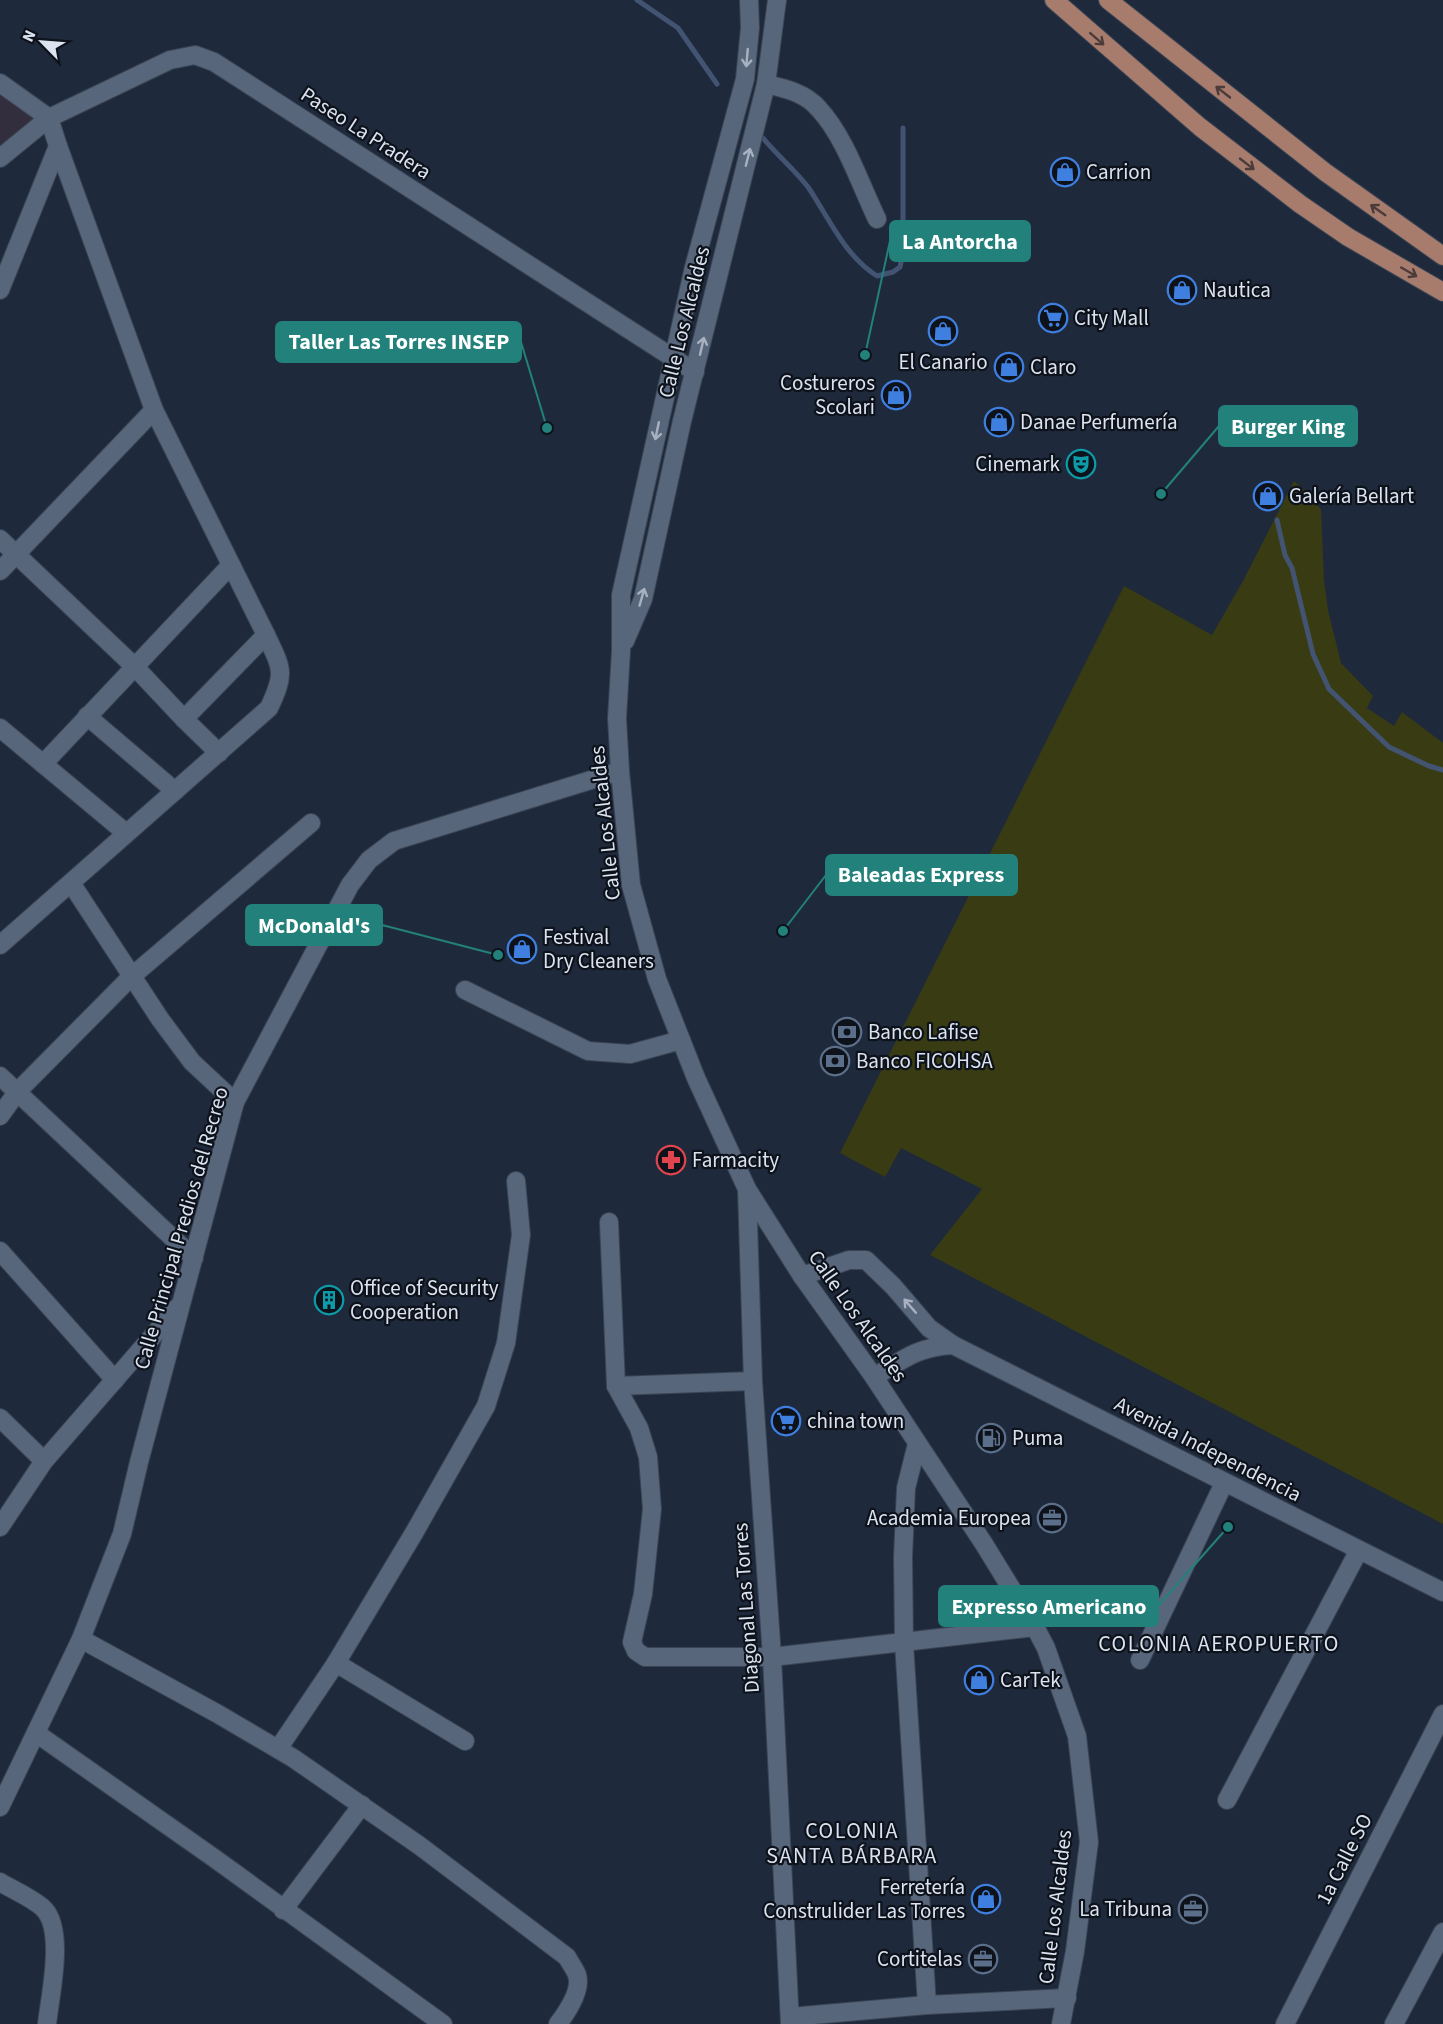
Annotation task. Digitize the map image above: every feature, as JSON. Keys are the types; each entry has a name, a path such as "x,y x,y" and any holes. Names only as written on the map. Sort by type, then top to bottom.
{"main road":[{"path":"1054,0 1200,127 1300,204 1348,237 1443,292"},
{"path":"1108,0 1324,172 1443,256"}],"street":[{"name":"Calle Los Alcaldes","path":"749,0 750,28 745,79 694,267 621,595 621,651 617,718 631,885 657,979 696,1078 747,1189 802,1276 874,1377 984,1544 1046,1648 1077,1736 1089,1842 1067,1998 1061,2024"},
{"name":"Calle Los Alcaldes","path":"621,651 643,599 682,421 766,84 777,0"},
{"name":"Paseo La Pradera","path":"0,158 49,118 170,60 195,55 214,62 695,372"},
{"path":"0,83 49,118 154,410 280,665 280,684 269,708 0,945"},
{"path":"766,84 790,89 818,107 837,135 877,219"},
{"path":"0,290 58,146"},
{"path":"0,571 154,410"},
{"path":"0,539 135,667 219,753"},
{"path":"44,764 231,565"},
{"path":"184,719 266,635"},
{"path":"87,716 175,790"},
{"path":"0,728 126,833"},
{"name":"Calle Principal Predios del Recreo","path":"0,1807 81,1639 122,1534 235,1102 350,885 369,860 394,841 620,771"},
{"path":"0,1116 18,1091 131,977 311,823"},
{"path":"71,883 121,957 131,977 192,1062 235,1102"},
{"path":"465,990 588,1051 630,1054 681,1040"},
{"path":"0,1076 194,1258"},
{"path":"278,1749 336,1663 414,1533 486,1406 506,1343 521,1235 516,1181"},
{"name":"Diagonal Las Torres","path":"747,1189 753,1381 772,1656 790,2021"},
{"path":"609,1222 616,1386 639,1428 648,1457 652,1509 644,1594 632,1641 636,1651 645,1657 772,1656 1035,1627"},
{"path":"0,1251 115,1380"},
{"name":"Avenida Independencia","path":"802,1276 849,1260 866,1260 893,1286 929,1328 953,1345 1443,1592"},
{"path":"0,1527 44,1461 182,1301"},
{"path":"874,1377 921,1350 934,1346 953,1345"},
{"path":"616,1386 753,1381"},
{"path":"0,1418 44,1461"},
{"path":"917,1444 906,1488 903,1557 904,1643 927,2005"},
{"path":"1140,1660 1224,1483"},
{"path":"1227,1800 1359,1550"},
{"path":"81,1639 278,1749 362,1805 490,1897 567,1957 578,1976 575,1994 558,2024"},
{"path":"336,1663 465,1741"},
{"name":"1a Calle SO","path":"1286,2024 1443,1714"},
{"path":"36,1733 214,1858 443,2024"},
{"path":"283,1910 362,1805"},
{"path":"0,1882 45,1910 55,1932 56,1949 47,2024"},
{"path":"1394,2024 1443,1932"},
{"path":"790,2021 927,2005 1067,1998"}],"shaded area":[{"path":"0,95 38,120 0,151"}],"green space":[{"path":"1294,481 1313,498 1321,510 1324,580 1328,610 1341,663 1373,696 1367,708 1394,726 1402,712 1443,743 1443,1524 930,1255 982,1189 901,1148 885,1177 840,1153 1124,586 1212,635 1243,581"}],"waterway":[{"path":"637,0 678,28 717,84"},
{"path":"763,138 808,187 855,258 877,276 893,272 900,267 903,253 903,128"},
{"path":"1277,520 1285,555 1292,568 1313,654 1329,689 1389,747 1429,766 1443,770"}],"place":[{"name":"Carrion","path":"1065,172"},
{"name":"Nautica","path":"1182,290"},
{"name":"City Mall","path":"1053,318"},
{"name":"El Canario","path":"943,331"},
{"name":"La Antorcha","path":"865,355"},
{"name":"Claro","path":"1009,367"},
{"name":"Costureros Scolari","path":"896,395"},
{"name":"Danae Perfumería","path":"999,422"},
{"name":"Taller Las Torres INSEP","path":"547,428"},
{"name":"Cinemark","path":"1081,464"},
{"name":"Burger King","path":"1161,494"},
{"name":"Galería Bellart","path":"1268,496"},
{"name":"Baleadas Express","path":"783,931"},
{"name":"Festival Dry Cleaners","path":"522,949"},
{"name":"McDonald's","path":"498,955"},
{"name":"Banco Lafise","path":"847,1032"},
{"name":"Banco FICOHSA","path":"835,1061"},
{"name":"Farmacity","path":"671,1160"},
{"name":"Office of Security Cooperation","path":"329,1300"},
{"name":"china town","path":"786,1421"},
{"name":"Puma","path":"991,1438"},
{"name":"Academia Europea","path":"1052,1518"},
{"name":"Expresso Americano","path":"1228,1527"},
{"name":"CarTek","path":"979,1680"},
{"name":"Ferretería Construlider Las Torres","path":"986,1899"},
{"name":"La Tribuna","path":"1193,1909"},
{"name":"Cortitelas","path":"983,1959"}],"district":[{"name":"COLONIA AEROPUERTO","path":"1219,1643"},
{"name":"COLONIA SANTA BÁRBARA","path":"852,1842"}]}
